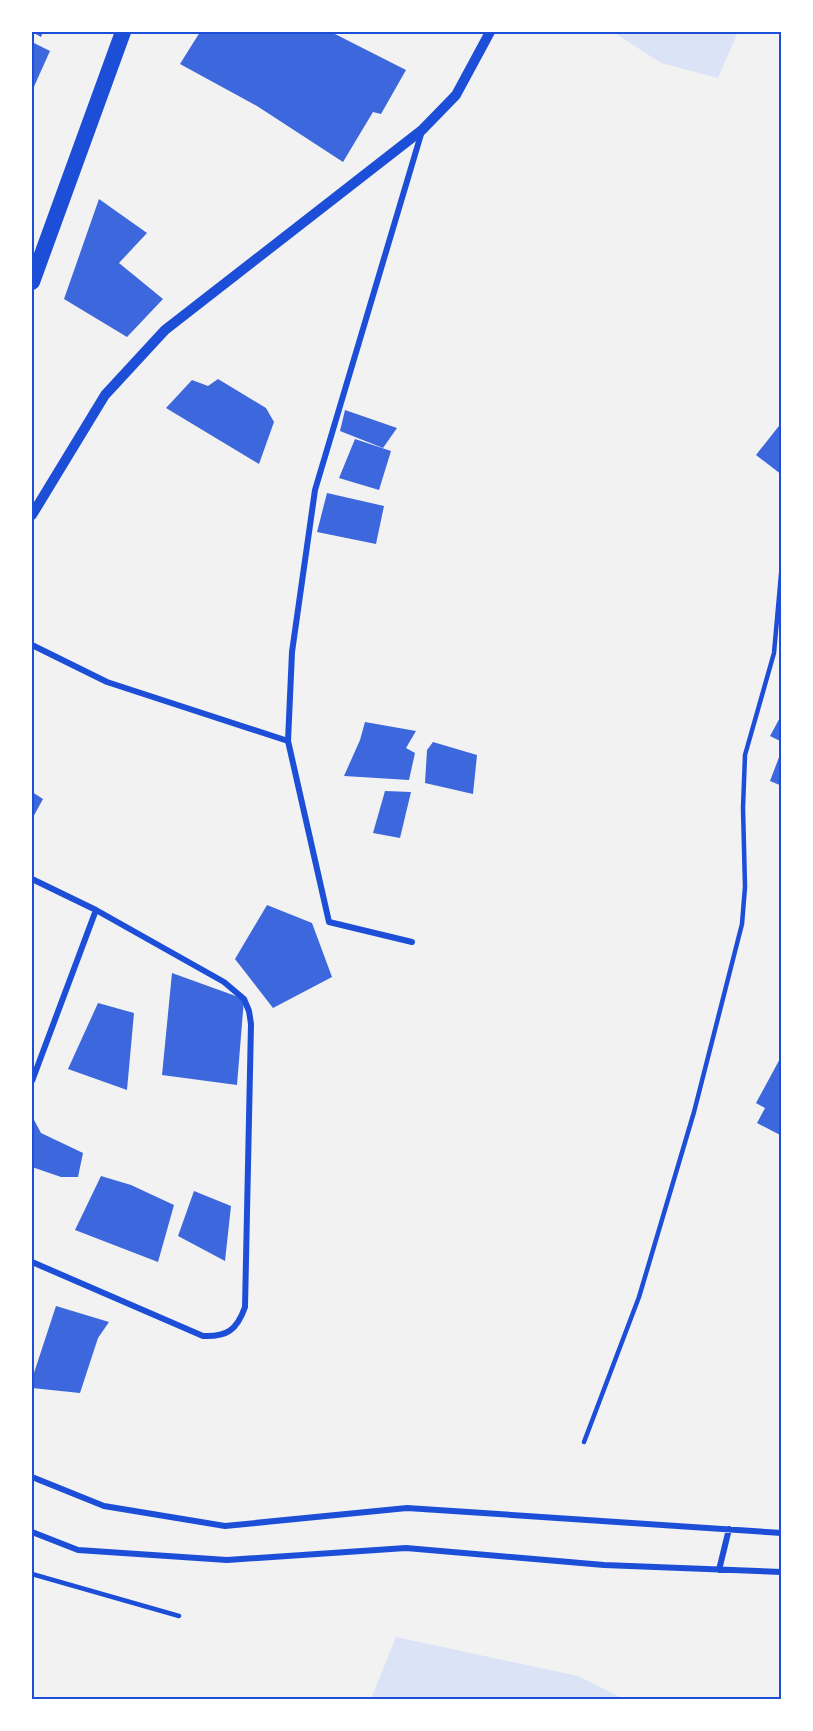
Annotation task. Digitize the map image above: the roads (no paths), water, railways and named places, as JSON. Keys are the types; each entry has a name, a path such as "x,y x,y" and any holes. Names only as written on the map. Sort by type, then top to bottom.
{"highway":[{"path":"32,282 123,32"}],"street":[{"path":"32,515 105,395 165,330 422,130 456,95 490,32"},
{"path":"412,942 329,922 288,741 292,652 315,490 422,130"},
{"path":"32,645 107,682 288,741"},
{"path":"32,879 96,910 224,982 244,999 251,1024 245,1307 241,1319 232,1329 219,1336 203,1336 32,1262"},
{"path":"32,1081 96,910"},
{"path":"32,1477 104,1506 225,1526 406,1508 782,1533"},
{"path":"719,1570 729,1529"},
{"path":"32,1532 78,1550 226,1560 406,1548 604,1565 782,1572"}],"lane":[{"path":"584,1442 639,1297 694,1112 742,924 745,887 743,808 745,755 774,653 782,563"},
{"path":"774,653 782,654"},
{"path":"32,1574 179,1616"}]}
